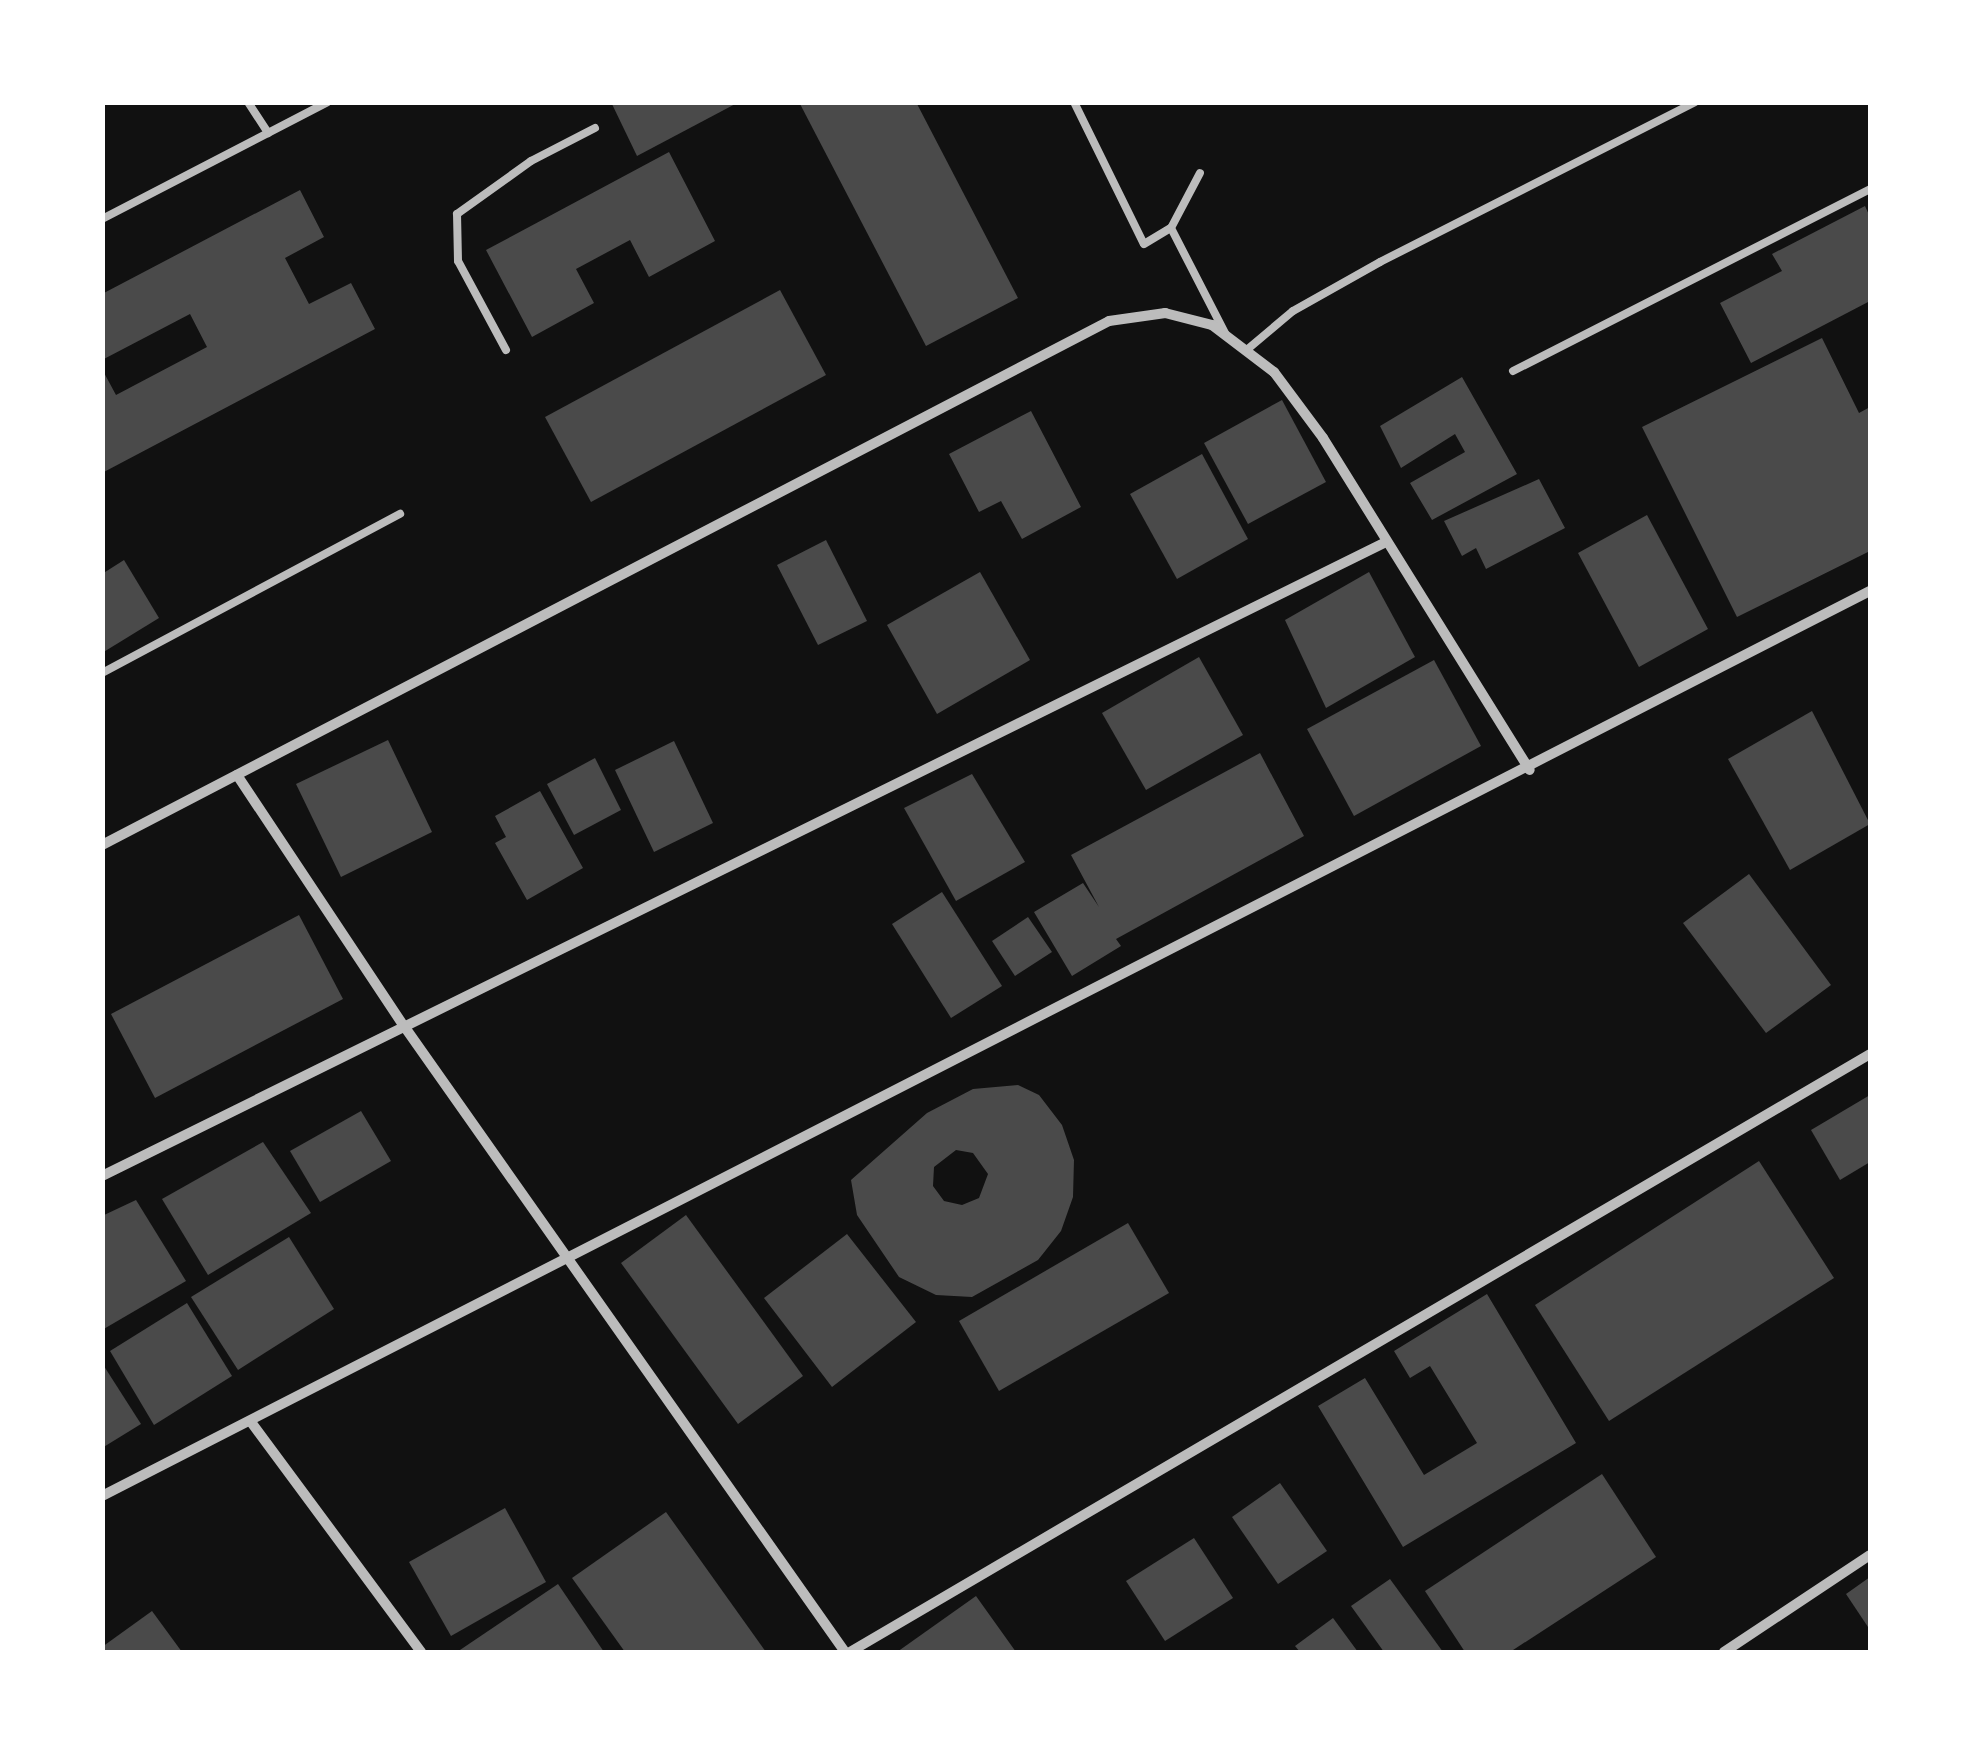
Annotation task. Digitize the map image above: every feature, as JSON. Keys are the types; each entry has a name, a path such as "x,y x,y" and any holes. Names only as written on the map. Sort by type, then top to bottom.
{"street":[{"path":"102,845 1109,320 1165,313 1225,333 1250,348 1323,438 1530,770"},
{"path":"102,1176 1386,542"},
{"path":"102,1496 1530,770 1870,591"},
{"path":"237,775 404,1026 847,1652 1870,1054"},
{"path":"251,1422 421,1652"},
{"path":"1724,1652 1870,1555"}],"lane":[{"path":"248,102 268,133"},
{"path":"102,219 328,102"},
{"path":"1074,102 1144,244 1171,228 1200,173"},
{"path":"1250,348 1293,311 1380,262 1695,102"},
{"path":"506,350 458,261 457,214 531,161 596,128"},
{"path":"1513,371 1870,188"},
{"path":"1171,228 1225,333"},
{"path":"102,673 400,514"}],"building":[{"path":"611,102 739,102 637,156"},
{"path":"799,102 916,102 1018,298 926,346"},
{"path":"669,152 715,241 649,277 630,240 576,269 594,303 532,337 486,250"},
{"path":"300,190 324,237 285,258 309,304 351,283 375,329 102,473 102,369 116,395 207,347 190,314 102,360 102,294"},
{"path":"1865,206 1870,217 1870,301 1751,363 1720,303 1782,271 1772,254"},
{"path":"780,290 826,375 591,502 545,417"},
{"path":"1822,338 1859,413 1870,407 1870,551 1737,617 1642,427"},
{"path":"1462,377 1517,474 1432,520 1410,483 1465,452 1455,434 1401,468 1380,426"},
{"path":"1282,400 1326,482 1248,524 1204,443"},
{"path":"1031,411 1081,507 1022,539 1001,501 979,512 949,454"},
{"path":"1202,454 1248,539 1177,579 1130,494"},
{"path":"1539,479 1565,528 1486,569 1476,548 1462,556 1444,521"},
{"path":"1647,515 1708,629 1639,667 1578,553"},
{"path":"826,540 867,621 818,645 777,565"},
{"path":"124,560 159,618 102,653 102,574"},
{"path":"980,572 1030,660 937,714 887,625"},
{"path":"1369,572 1415,657 1326,708 1285,620"},
{"path":"1199,657 1243,735 1146,790 1102,713"},
{"path":"1434,660 1481,746 1354,816 1307,729"},
{"path":"1812,711 1870,824 1790,870 1728,759"},
{"path":"388,740 432,832 341,877 296,784"},
{"path":"674,741 713,823 654,852 615,770"},
{"path":"1260,753 1304,836 1116,939 1121,946 1072,976 1034,912 1083,883 1099,907 1071,855"},
{"path":"595,758 621,810 574,835 547,784"},
{"path":"972,774 1025,862 956,901 904,808"},
{"path":"540,791 583,868 527,900 495,843 506,837 495,816"},
{"path":"1749,874 1831,985 1766,1033 1683,923"},
{"path":"942,892 1002,986 951,1018 892,924"},
{"path":"299,915 343,999 155,1098 111,1014"},
{"path":"1028,917 1052,952 1015,976 992,941"},
{"path":"1018,1085 1039,1095 1062,1125 1074,1160 1073,1197 1061,1231 1038,1260 972,1297 936,1295 899,1277 857,1215 851,1180 927,1113 973,1089","holes":["956,1150 973,1153 988,1174 979,1198 962,1205 944,1201 933,1186 934,1167"]},
{"path":"1870,1095 1870,1162 1840,1180 1811,1130"},
{"path":"361,1111 391,1161 320,1202 290,1151"},
{"path":"263,1142 311,1213 208,1275 162,1199"},
{"path":"1759,1161 1834,1278 1609,1421 1535,1305"},
{"path":"136,1200 186,1281 102,1330 102,1216"},
{"path":"686,1215 803,1376 738,1424 621,1263"},
{"path":"1128,1223 1169,1293 999,1391 959,1321"},
{"path":"847,1234 916,1322 832,1387 764,1298"},
{"path":"289,1237 334,1309 238,1370 191,1297"},
{"path":"1487,1294 1576,1443 1403,1547 1318,1406 1365,1378 1424,1475 1477,1443 1430,1366 1410,1378 1394,1351"},
{"path":"187,1303 232,1376 154,1425 110,1351"},
{"path":"102,1363 141,1424 102,1448"},
{"path":"1602,1474 1656,1557 1510,1652 1465,1652 1425,1591"},
{"path":"1280,1483 1327,1551 1278,1584 1232,1517"},
{"path":"505,1508 546,1582 451,1636 409,1562"},
{"path":"666,1512 766,1652 625,1652 572,1578"},
{"path":"1194,1538 1233,1598 1165,1641 1126,1581"},
{"path":"1870,1577 1870,1630 1846,1594"},
{"path":"1390,1579 1443,1652 1384,1652 1351,1606"},
{"path":"558,1584 604,1652 457,1652"},
{"path":"976,1596 1016,1652 897,1652"},
{"path":"152,1611 182,1652 102,1652 102,1647"},
{"path":"1333,1618 1358,1652 1300,1652 1295,1646"}]}
